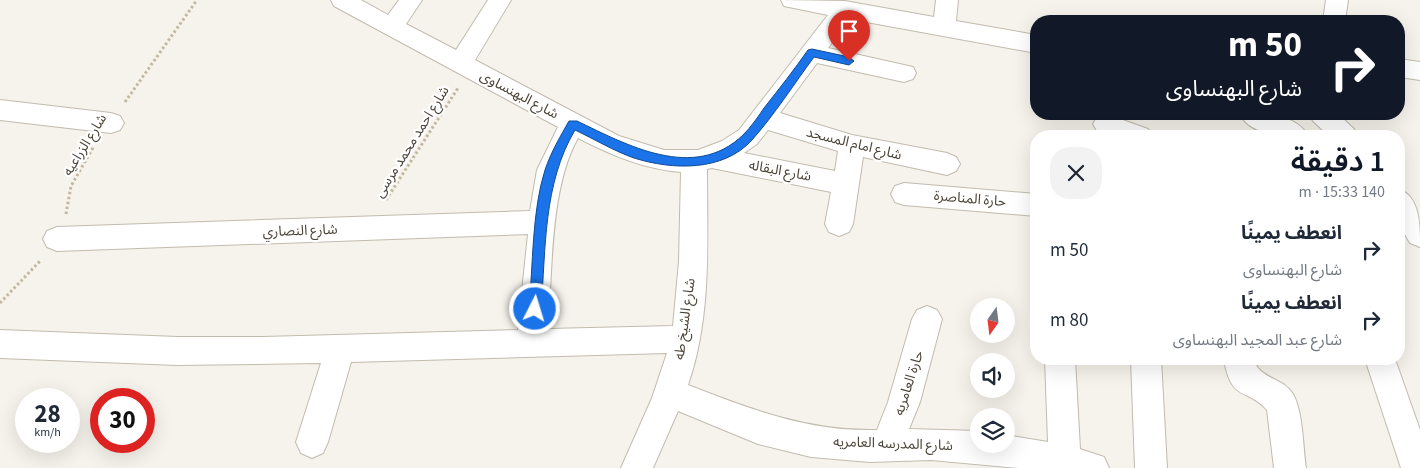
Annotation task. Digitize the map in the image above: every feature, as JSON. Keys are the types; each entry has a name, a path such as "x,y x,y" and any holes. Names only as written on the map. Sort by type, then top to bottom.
{"street":[{"name":"شارع البهنساوى","path":"342,0 573,124 636,154 664,160 705,160"},
{"path":"392,26 411,0"},
{"path":"465,66 500,0"},
{"path":"792,0 1030,43"},
{"path":"944,27 947,0"},
{"path":"1335,15 1337,0"},
{"path":"705,160 733,149 748,137 844,9"},
{"path":"812,53 904,73"},
{"path":"1405,69 1420,71"},
{"path":"0,110 111,123"},
{"name":"شارع امام المسجد","path":"762,118 852,145 947,164"},
{"path":"1264,120 1283,130"},
{"path":"1328,120 1338,130"},
{"path":"532,344 542,222 550,170 560,146 573,124"},
{"path":"1107,125 1122,130"},
{"path":"839,224 852,145"},
{"name":"شارع البقاله","path":"705,160 845,184"},
{"name":"شارع الشيخ طه","path":"637,468 669,393 685,339 692,294 705,160"},
{"name":"حارة المناصرة","path":"904,194 1030,204"},
{"path":"1405,210 1420,235"},
{"name":"شارع النصاري","path":"57,239 542,222"},
{"name":"حارة العامريه","path":"874,453 907,394 927,320"},
{"path":"0,344 177,351 340,350 685,339"},
{"path":"312,442 340,350"},
{"path":"1061,365 1079,464"},
{"path":"1146,365 1151,468"},
{"path":"1240,365 1241,374 1246,381 1268,390 1282,404 1290,468"},
{"path":"1382,365 1418,468"},
{"name":"شارع المدرسه العامريه","path":"669,393 758,428 811,441 874,453 975,447 1020,452 1079,464"}],"path":[{"name":"شارع الزراعيه","path":"0,303 35,267 57,239 69,206 71,186 90,151 197,0"},
{"name":"شارع احمد محمد مرسى","path":"373,228 392,189 465,66"}],"route":[{"path":"535,309 545,195 550,170 560,146 573,124 636,154 664,160 694,162 715,158 733,149 748,137 812,53 849,61"}]}
